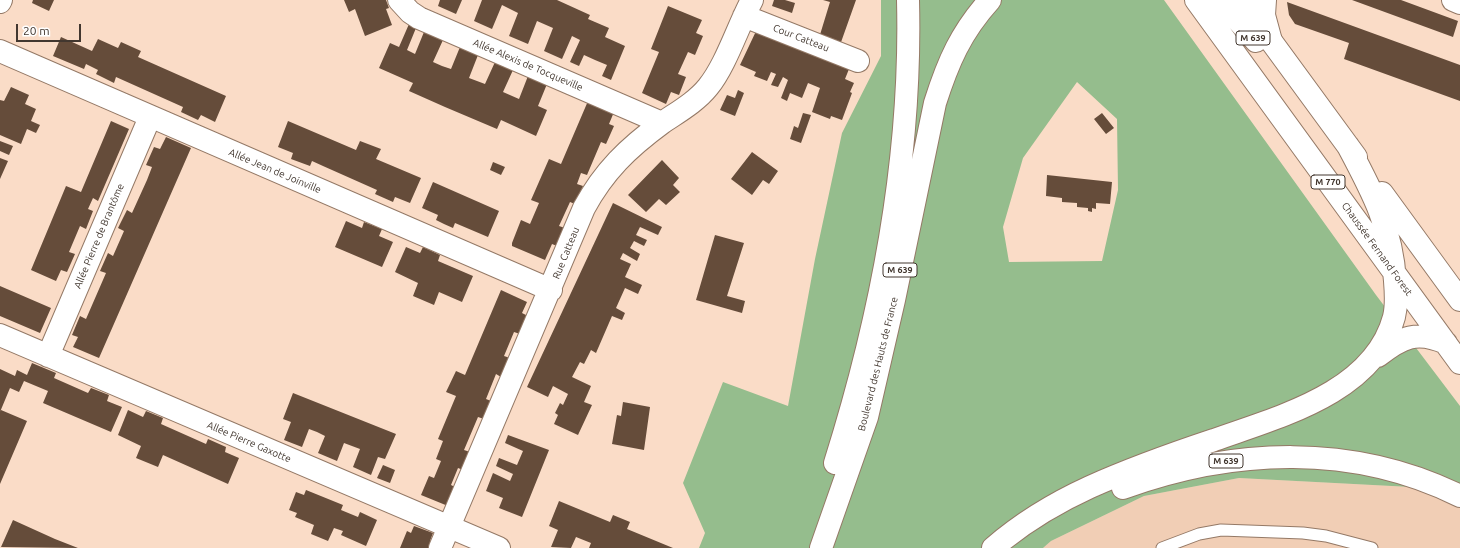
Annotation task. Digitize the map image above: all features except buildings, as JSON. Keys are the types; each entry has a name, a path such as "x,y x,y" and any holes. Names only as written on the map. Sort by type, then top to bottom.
{"main road":[{"name":"Allée Alexis de Tocqueville","path":"399,0 410,12 419,18 662,123"},
{"name":"Boulevard des Hauts de France","path":"806,548 825,496 853,406 879,299 899,179 904,129 908,0"},
{"name":"Boulevard des Hauts de France","path":"821,548 867,417 894,300 935,103 958,43 974,18 990,0"},
{"name":"Chaussée Fernand Forest","path":"1196,0 1460,363"},
{"name":"M 639","path":"1220,0 1261,46 1291,70"},
{"path":"1241,0 1460,300"},
{"path":"1265,0 1264,15 1271,42"},
{"path":"1453,0 1460,3"},
{"name":"Rue Catteau","path":"440,548 551,290 584,208 600,180 633,146 708,88 716,76 748,8"},
{"name":"Cour Catteau","path":"748,8 858,61"},
{"name":"Allée Jean de Joinville","path":"0,51 551,290"},
{"name":"Allée Pierre de Brantôme","path":"48,356 150,116"},
{"name":"M 639","path":"1348,146 1382,212 1392,247 1395,274 1396,304 1394,318 1383,345 1371,361"},
{"name":"Allée Pierre Gaxotte","path":"0,336 499,548"},
{"name":"M 639","path":"993,548 1014,530 1054,505 1091,487 1132,470 1306,405 1342,385 1371,361 1406,337 1433,337 1446,343"},
{"name":"M 639","path":"1003,548 1094,500 1125,487 1177,471 1217,462 1252,458 1295,457 1368,464 1408,474 1460,496"}],"lane":[{"path":"1162,548 1199,534 1221,530 1303,533 1326,536 1372,548"}],"shaded area":[{"path":"1239,478 1430,488 1460,499 1460,548 1043,548 1051,541 1144,496"}],"green space":[{"path":"881,0 1164,0 1376,295 1460,406 1460,499 1430,488 1239,478 1144,496 1051,541 1043,548 699,548 705,533 683,483 723,382 788,406 815,259 842,133 881,56","holes":["1077,82 1117,119 1118,190 1102,261 1009,262 1003,227 1023,158"]}]}
